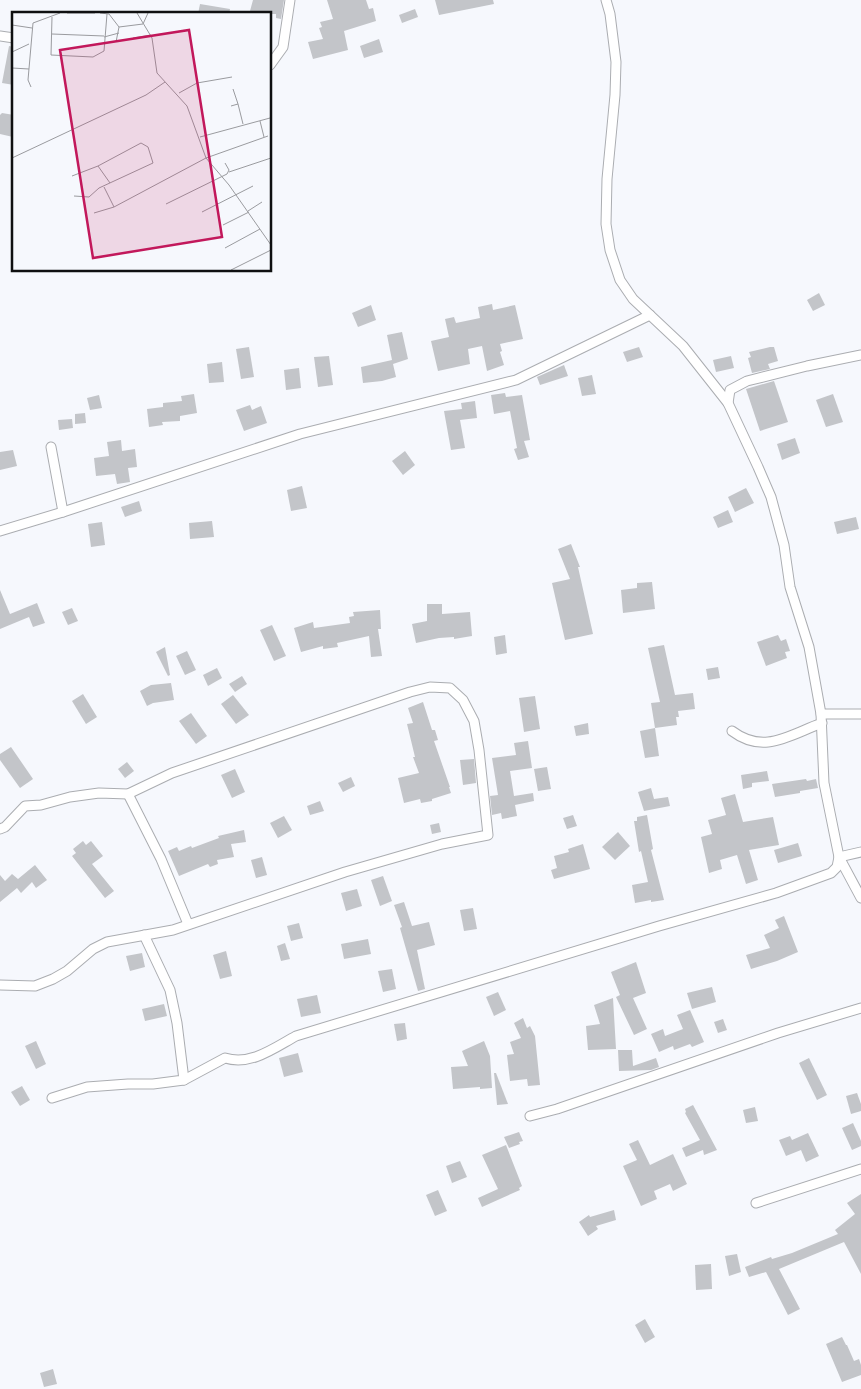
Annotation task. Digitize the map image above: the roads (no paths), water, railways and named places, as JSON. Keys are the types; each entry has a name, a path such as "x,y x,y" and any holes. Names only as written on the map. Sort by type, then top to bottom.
{"street":[{"path":"271,64 283,47 290,0"},
{"path":"606,0 610,14 616,62 607,179 606,224 610,250 620,280 633,299 683,346 728,403 758,467 780,527 790,588 809,647 821,718 824,783 839,857 861,898"},
{"path":"0,531 300,434 516,380 650,315"},
{"path":"728,403 730,390 747,381 861,354"},
{"path":"51,447 63,512"},
{"path":"0,829 5,827 25,806 41,805 70,797 99,793 128,794 181,770 410,692 430,687 450,688 463,700 474,721 488,834 442,844 345,872 173,930 107,942 94,949 67,971 35,986 0,986"},
{"path":"732,731 743,740 758,743 771,742 821,718 861,714"},
{"path":"128,794 161,859 188,924"},
{"path":"839,857 861,852"},
{"path":"52,1098 88,1088 184,1080 226,1058 234,1060 255,1058 296,1036 776,892 831,872 837,867 839,857"},
{"path":"144,935 170,990 177,1023 184,1080"},
{"path":"530,1116 557,1109 778,1033 861,1008"},
{"path":"756,1203 861,1169"}]}
